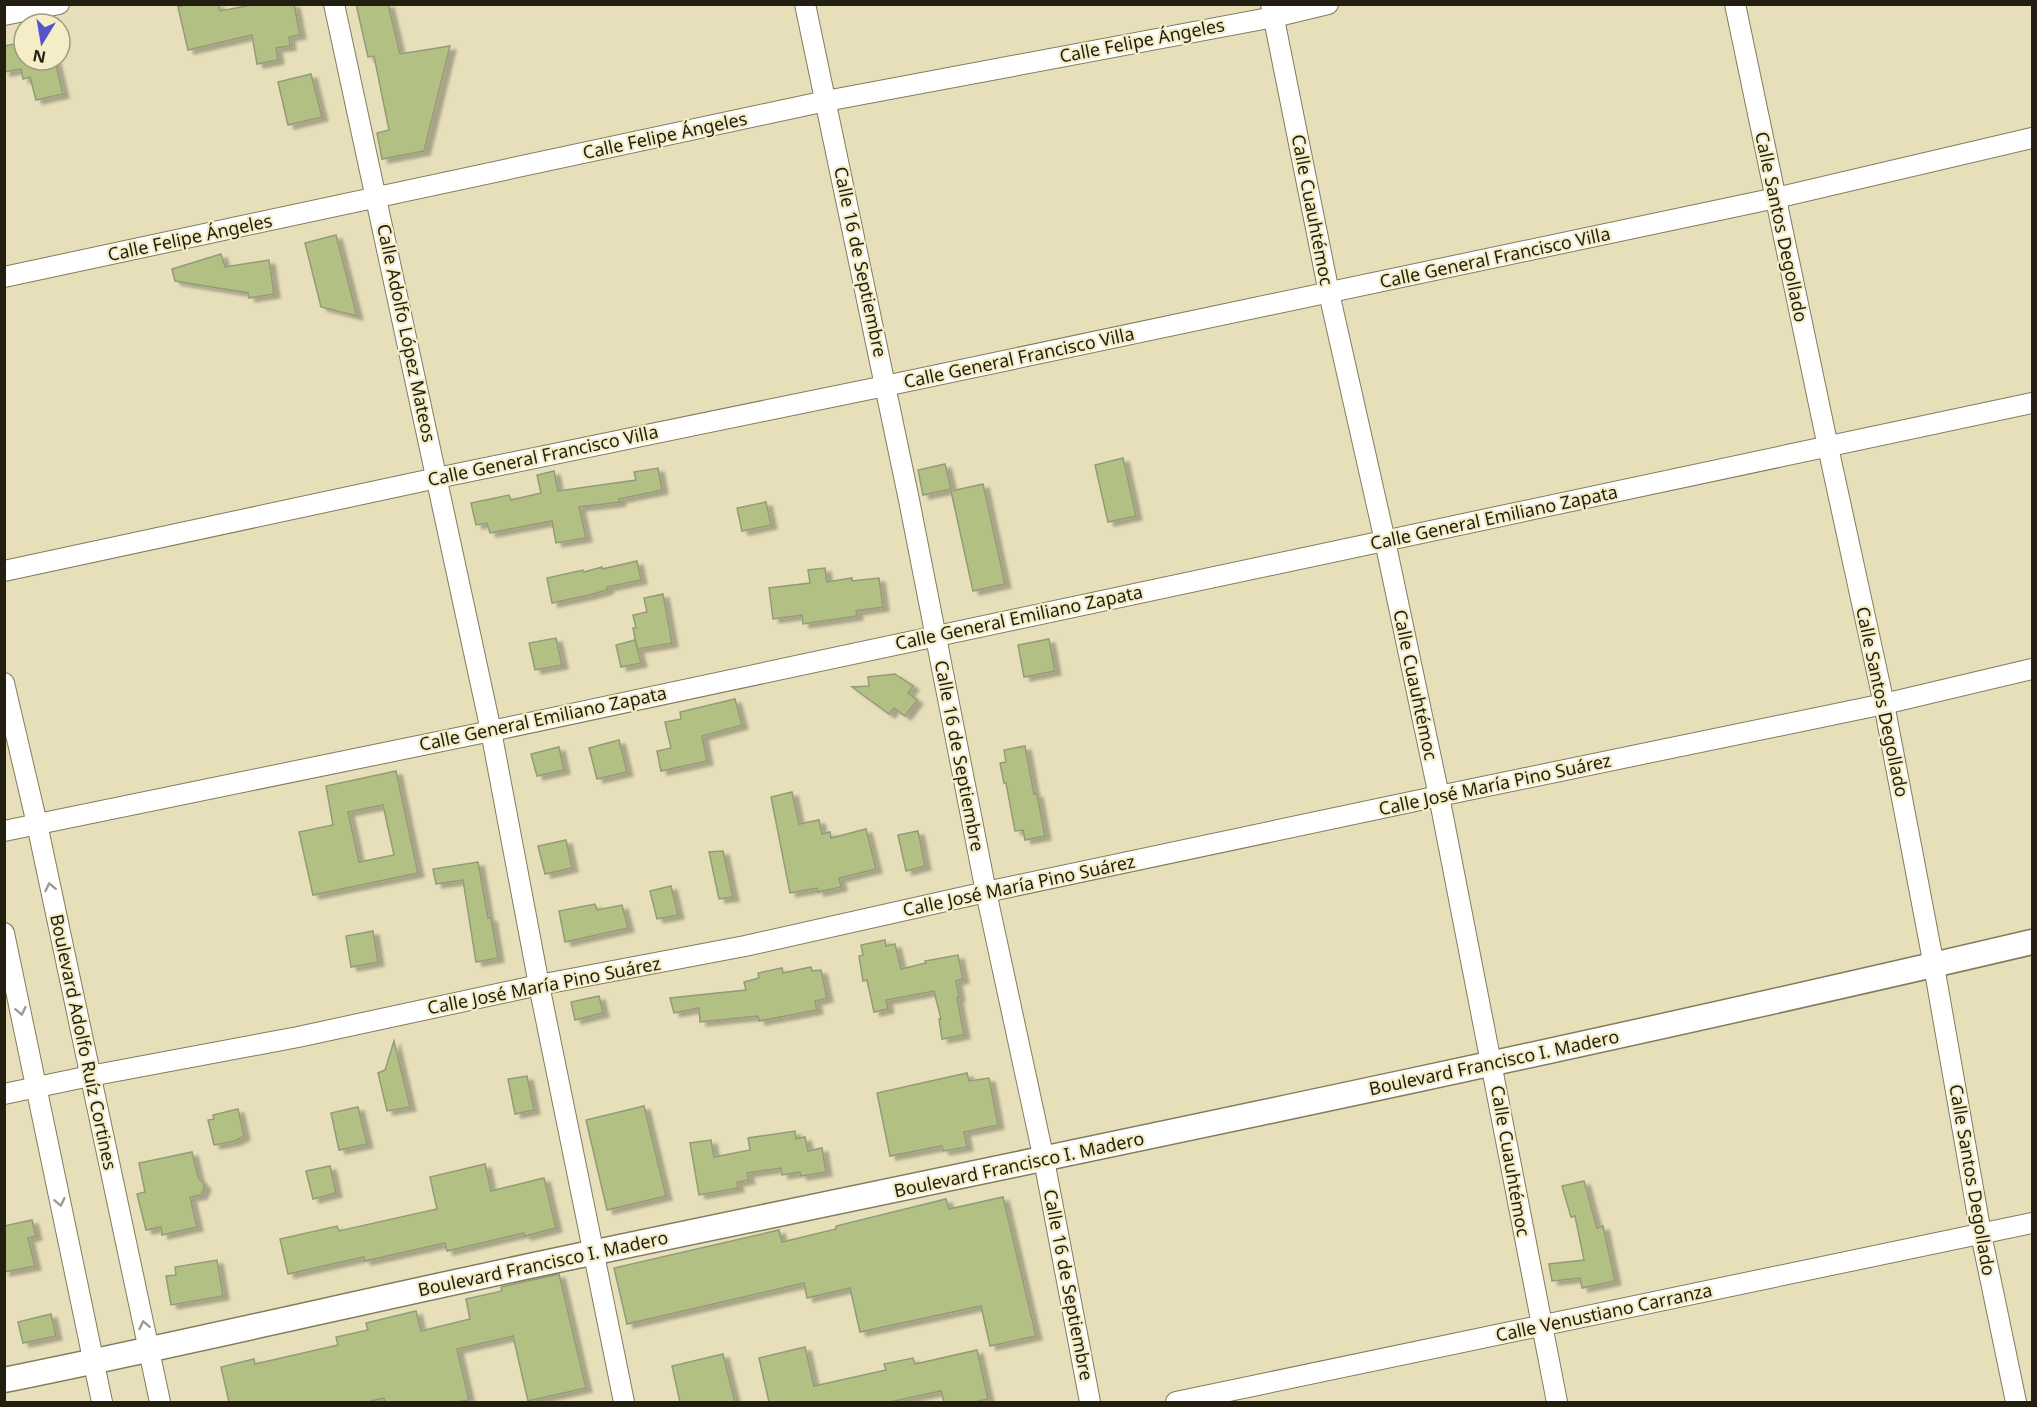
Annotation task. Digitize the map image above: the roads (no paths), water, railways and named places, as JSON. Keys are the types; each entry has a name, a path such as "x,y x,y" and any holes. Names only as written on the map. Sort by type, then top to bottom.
{"street":[{"path":"4,15 59,4"},
{"name":"Calle Adolfo López Mateos","path":"334,4 491,731 539,985 624,1402"},
{"name":"Calle 16 de Septiembre","path":"805,4 936,636 986,892 1044,1160 1090,1402"},
{"name":"Calle Felipe Ángeles","path":"4,278 826,101 1272,10 1328,4"},
{"name":"Calle Santos Degollado","path":"1735,4 1884,704 1934,966 1981,1234 2016,1402"},
{"name":"Calle Cuauhtémoc","path":"1272,10 1329,293 1439,796 1557,1402"},
{"name":"Calle General Francisco Villa","path":"4,571 437,478 1776,198 2032,138"},
{"name":"Calle General Emiliano Zapata","path":"4,831 491,731 2032,403"},
{"name":"Calle José María Pino Suárez","path":"4,1094 298,1037 539,985 745,946 986,892 1884,704 2032,669"},
{"name":"Boulevard Adolfo Ruíz Cortines","path":"4,682 37,824 160,1402"},
{"path":"4,933 102,1402"},
{"name":"Boulevard Francisco I. Madero","path":"4,1380 149,1351 593,1253 1492,1064 1934,966 2032,942"},
{"name":"Calle Venustiano Carranza","path":"1176,1402 2032,1223"}]}
